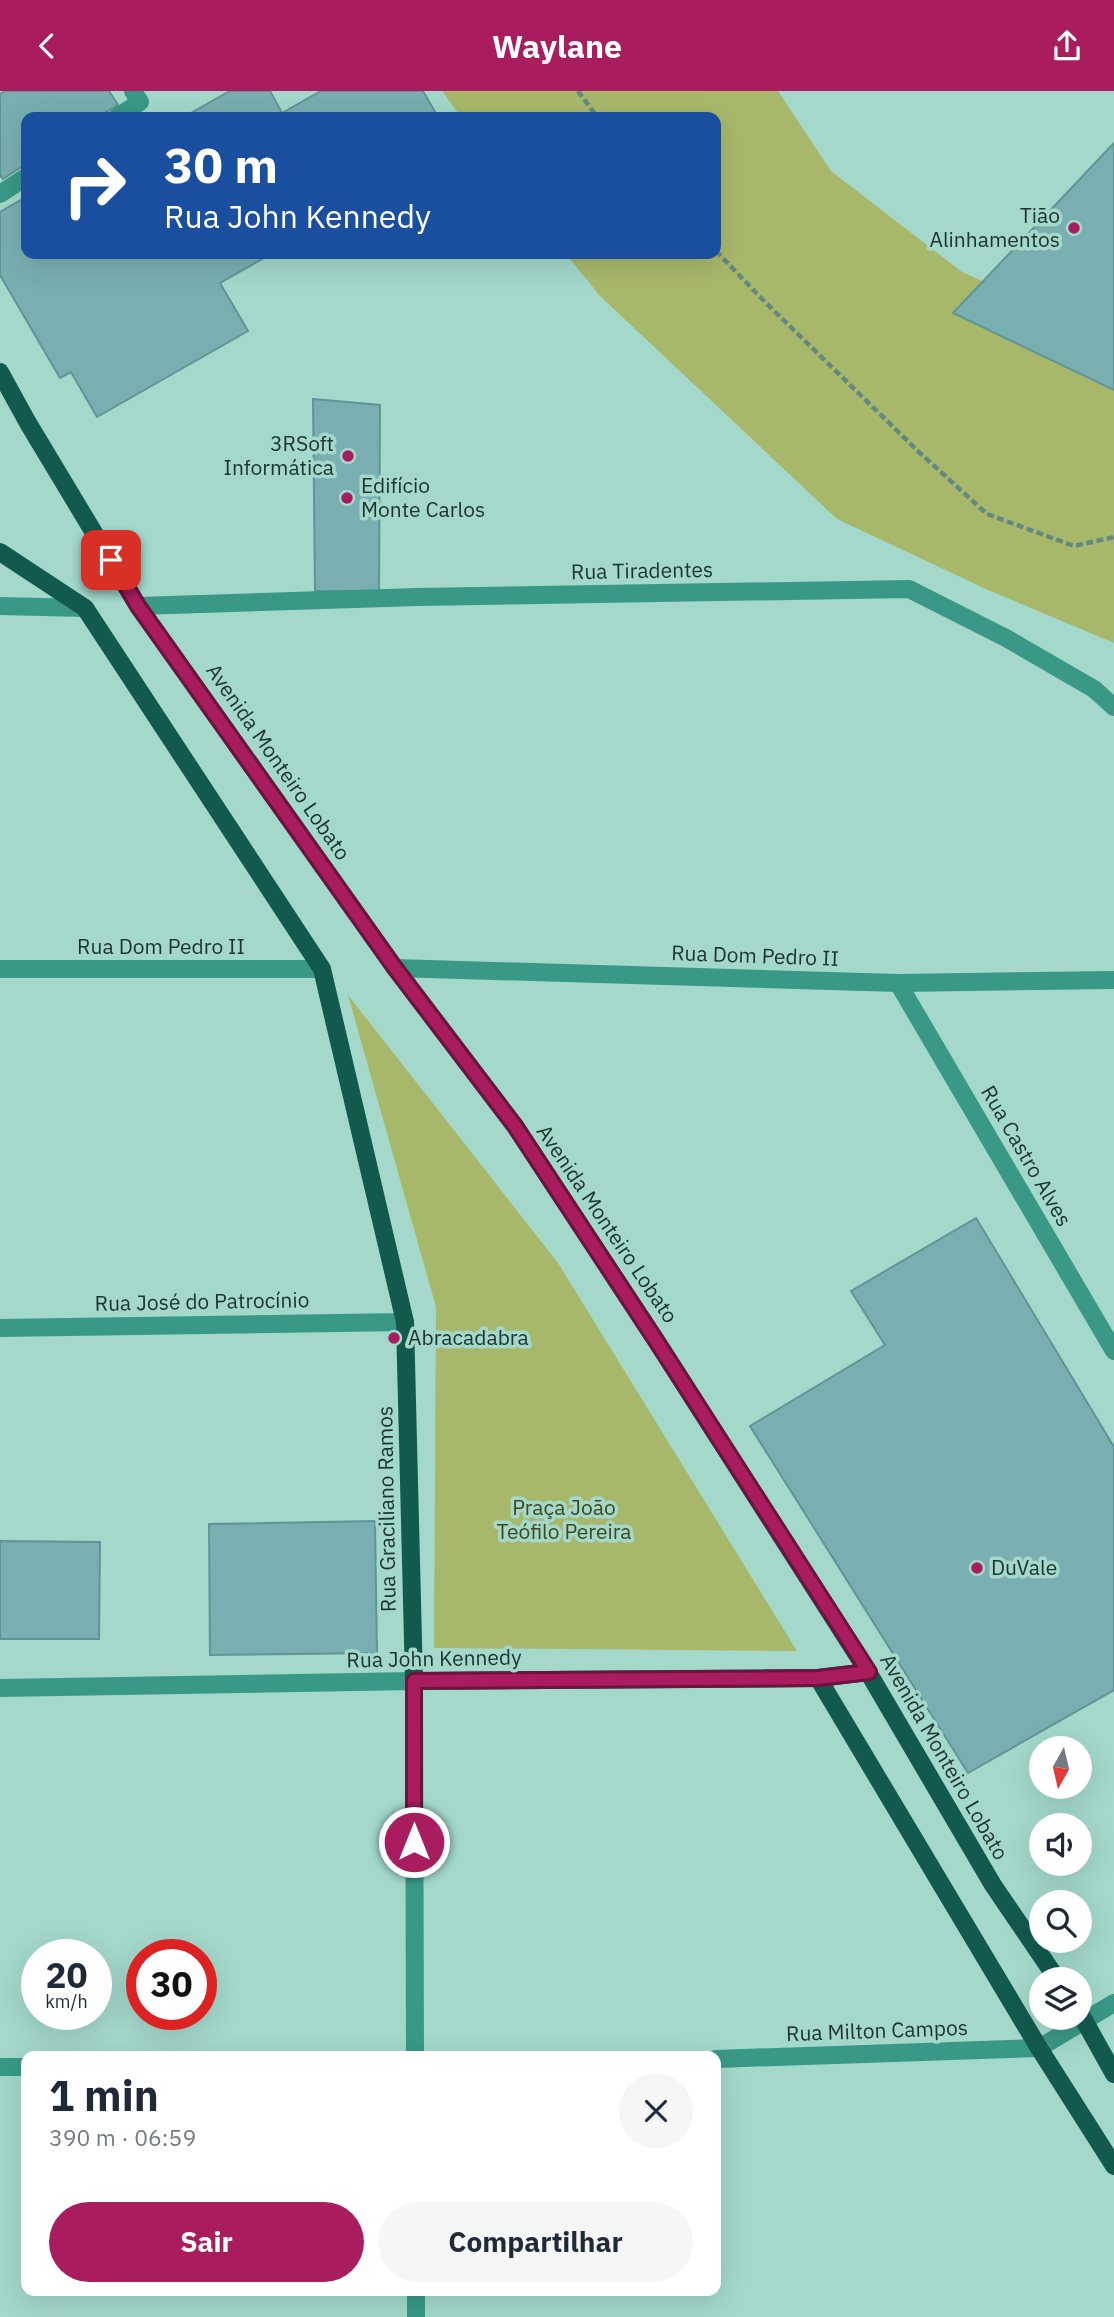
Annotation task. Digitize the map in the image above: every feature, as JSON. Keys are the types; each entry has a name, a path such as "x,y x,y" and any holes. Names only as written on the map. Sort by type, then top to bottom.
{"main road":[{"name":"Avenida Monteiro Lobato","path":"0,372 138,606 395,968 515,1126 869,1672 993,1885 1049,1967"},
{"path":"0,552 85,608 323,969"},
{"name":"Rua Graciliano Ramos","path":"323,969 405,1322 414,1681"},
{"name":"Rua John Kennedy","path":"414,1681 818,1678 869,1672"},
{"path":"818,1678 1039,2048 1114,2166"},
{"path":"1089,2030 1114,2074"}],"street":[{"path":"125,112 140,102 133,91"},
{"path":"0,194 21,180"},
{"name":"Rua Tiradentes","path":"138,606 416,597 909,589 1006,638 1094,689 1114,707"},
{"path":"0,606 85,608"},
{"name":"Rua Dom Pedro II","path":"395,968 898,983 1114,980"},
{"name":"Rua Dom Pedro II","path":"0,969 323,969"},
{"name":"Rua Castro Alves","path":"898,983 1114,1351"},
{"name":"Rua José do Patrocínio","path":"0,1328 405,1322"},
{"name":"Rua John Kennedy","path":"0,1688 414,1681"},
{"name":"Rua Graciliano Ramos","path":"414,1681 415,2051"},
{"path":"1092,2013 1114,2003"},
{"path":"1039,2048 1064,2030"},
{"name":"Rua Milton Campos","path":"721,2059 1039,2048"},
{"path":"0,2067 21,2067"},
{"path":"416,2296 416,2317"}],"path":[{"path":"579,91 594,112"},
{"path":"721,256 881,415 986,514 1074,546 1114,537"}],"green space":[{"path":"442,91 778,91 831,171 962,272 1114,340 1114,643 988,590 837,519 600,296 570,259 721,259 721,112 457,112"},
{"name":"Praça João Teófilo Pereira","path":"348,995 558,1263 797,1651 434,1648 436,1307"}],"building":[{"path":"5,91 109,91 118,105 106,112 21,112 21,167 3,179 0,175 0,94"},
{"path":"230,91 270,91 281,112 193,112"},
{"path":"321,91 423,91 435,112 284,112"},
{"name":"Tião Alinhamentos","path":"1114,143 1114,390 953,313"},
{"path":"21,200 21,259 262,259 220,283 248,331 97,417 71,372 60,378 0,275 0,212"},
{"name":"Edifício Monte Carlos","path":"313,399 380,405 379,591 315,591"},
{"name":"DuVale","path":"976,1218 1114,1447 1114,1690 968,1773 750,1426 885,1345 851,1291"},
{"path":"375,1521 377,1653 210,1655 209,1524"},
{"path":"0,1541 100,1542 99,1639 0,1639"}],"place":[{"name":"Tião Alinhamentos","path":"1074,228"},
{"name":"3RSoft Informática","path":"348,456"},
{"name":"Edifício Monte Carlos","path":"347,498"},
{"name":"Abracadabra","path":"394,1338"},
{"name":"DuVale","path":"977,1568"}],"route":[{"path":"111,560 138,606 395,968 515,1126 869,1672 818,1678 414,1681 414,1842"}]}
